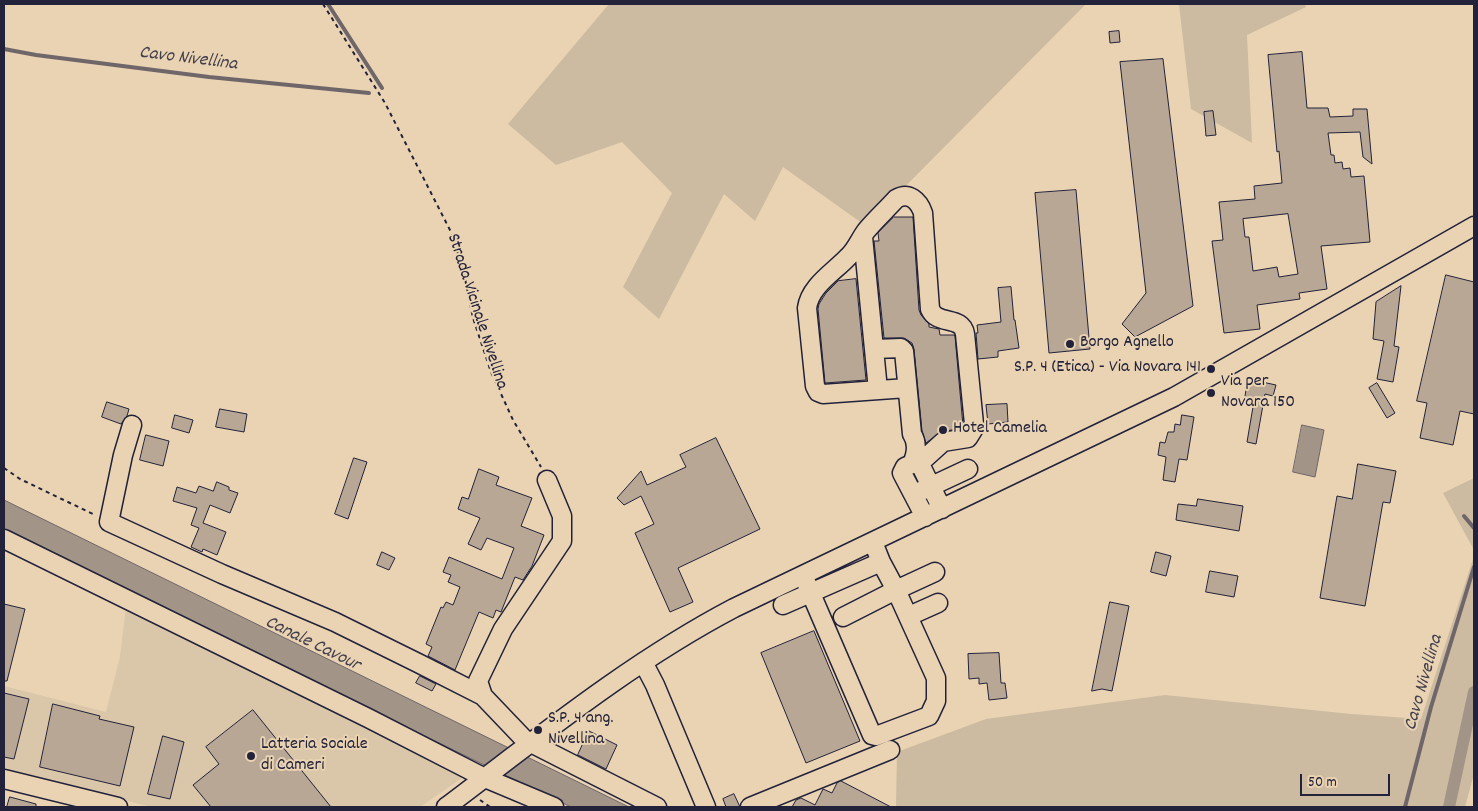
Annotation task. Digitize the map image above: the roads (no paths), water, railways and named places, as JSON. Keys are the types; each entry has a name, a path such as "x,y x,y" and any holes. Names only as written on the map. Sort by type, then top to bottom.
{"street":[{"path":"907,388 824,394 818,392 815,386 808,308 808,300 831,272 848,257 865,232 899,197 906,196 920,204 923,213 930,309 937,318 956,322 964,327 974,424 973,430 968,438 943,442 922,461 921,466 942,509"},
{"path":"446,807 643,662 693,629 1174,397 1474,226"},
{"path":"863,237 878,390"},
{"path":"875,350 901,348 904,351 912,434 916,455 912,464 905,467 902,473 925,517"},
{"path":"132,426 123,455 109,522 222,574 335,622 483,696 525,740 528,746 657,807"},
{"path":"914,495 968,469"},
{"path":"483,696 478,681 503,629 562,541 562,516 547,480"},
{"path":"4,539 554,807"},
{"path":"803,575 872,735 876,736 929,716 936,700 936,678 909,616 880,562 873,542"},
{"path":"783,605 880,562"},
{"path":"843,617 935,572"},
{"path":"909,616 938,603"},
{"path":"643,662 655,685 706,807"},
{"path":"750,807 890,750"},
{"path":"4,779 118,807"}],"waterway":[{"name":"Cavo Nivellina","path":"328,4 382,88"},
{"name":"Cavo Nivellina","path":"4,49 36,55 209,77 369,93"},
{"name":"Cavo Nivellina","path":"1464,516 1474,528"},
{"name":"Cavo Nivellina","path":"1405,807 1431,707 1474,567"},
{"path":"1449,807 1474,692"}],"place":[{"name":"Borgo Agnello","path":"1070,344"},
{"name":"S.P. 4 (Etica) - Via Novara 141","path":"1211,369"},
{"name":"Via per Novara 150","path":"1211,393"},
{"name":"Hotel Camelia","path":"943,430"},
{"name":"S.P. 4 ang. Nivellina","path":"538,730"},
{"name":"Latteria Sociale di Cameri","path":"251,756"}],"water label":[{"name":"Canale Cavour","path":"312,645"}]}
